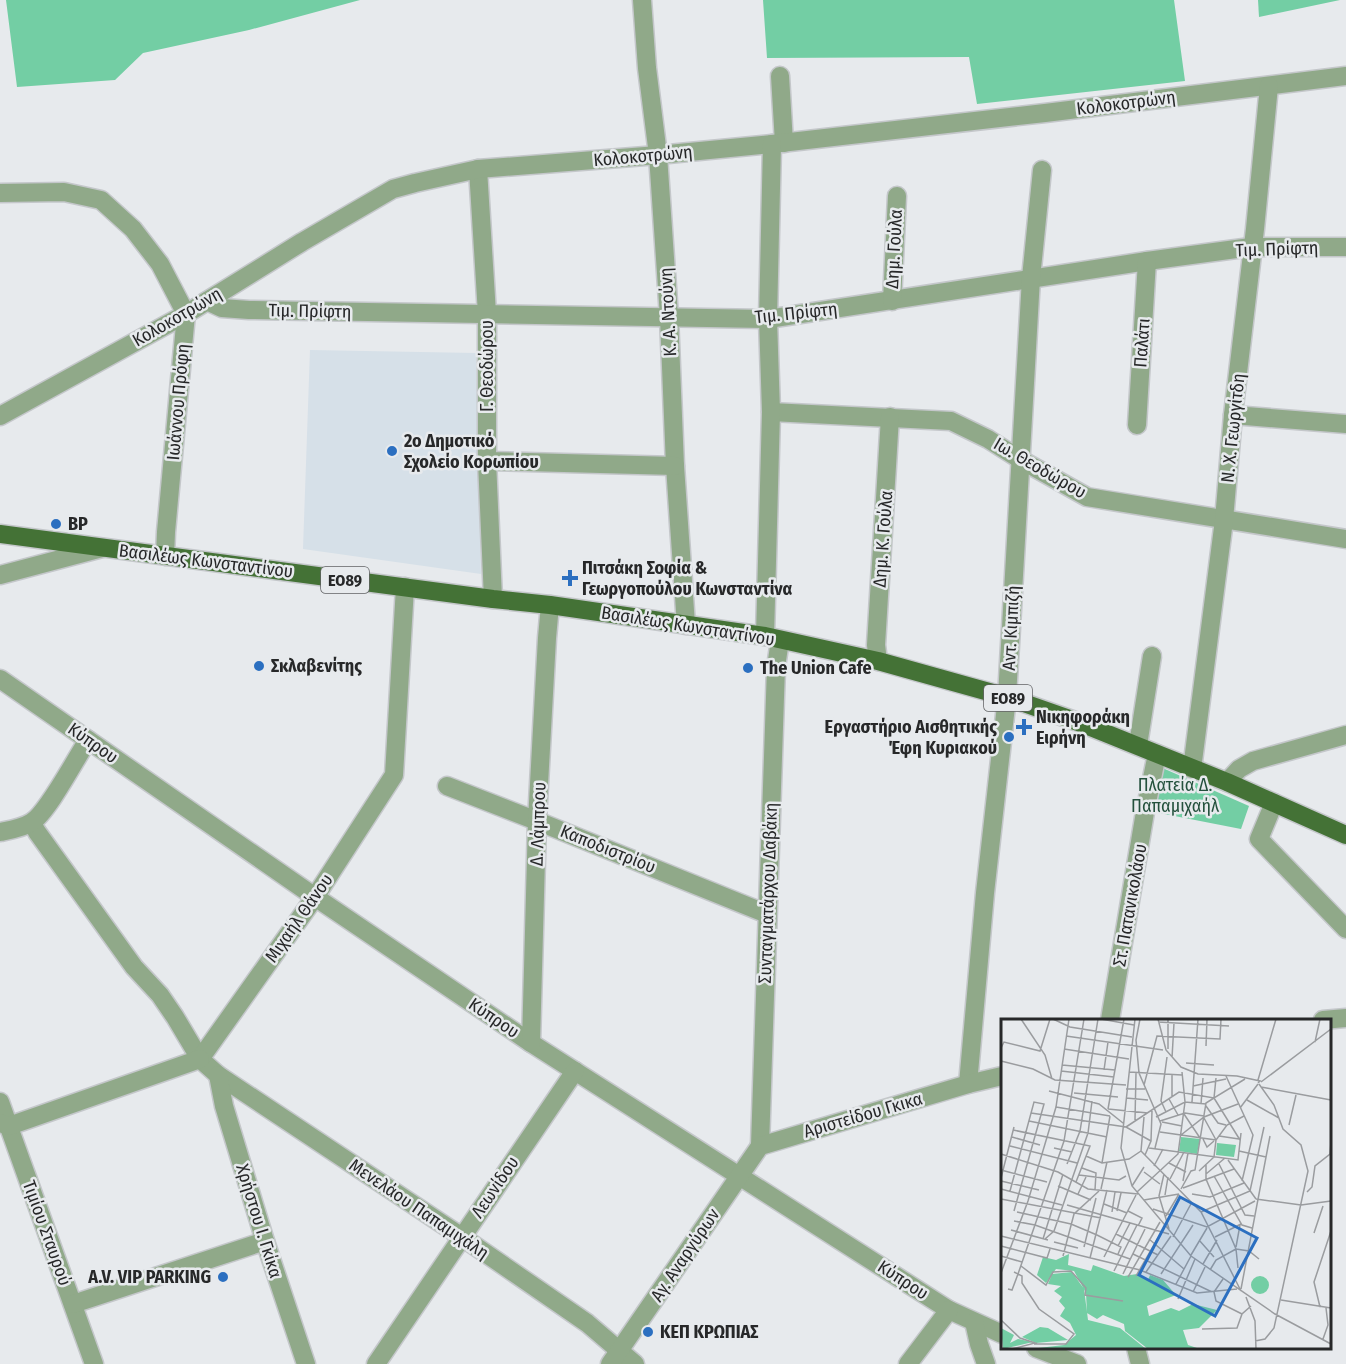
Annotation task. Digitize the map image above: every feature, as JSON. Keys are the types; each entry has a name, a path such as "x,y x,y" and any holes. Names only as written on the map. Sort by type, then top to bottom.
{"main road":[{"name":"Βασιλέως Κωνσταντίνου","path":"0,534 550,605 773,638 878,661 1006,698 1078,722 1227,782 1346,835"}],"street":[{"name":"Κ. Α. Ντούνη","path":"642,0 647,68 658,155 686,625"},
{"name":"Συνταγματάρχου Δαβάκη","path":"760,1146 776,667 773,638 768,319 780,76"},
{"name":"Κολοκοτρώνη","path":"0,416 186,314 393,189 478,169 778,143 1346,76"},
{"name":"Ν. Χ. Γεωργίτδη","path":"1192,769 1224,520 1233,415 1269,86"},
{"name":"Γ. Θεοδώρου","path":"478,169 487,314 487,461 493,599"},
{"name":"Αντ. Κιμπιζή","path":"968,1084 1006,698 1031,278 1042,171"},
{"path":"0,193 64,192 101,200 133,229 160,264 186,314"},
{"name":"Δημ. Γούλα","path":"892,301 897,196"},
{"name":"Τιμ. Πρίφτη","path":"207,301 222,308 249,310 768,319 1251,247 1346,247"},
{"name":"Παλάτι","path":"1137,425 1147,261"},
{"name":"Ιωάννου Πρόφη","path":"165,556 186,314"},
{"name":"Ιω. Θεοδώρου","path":"771,412 951,421 988,439 1087,497 1346,539"},
{"path":"1233,415 1346,424"},
{"name":"Δημ. Κ. Γούλα","path":"878,661 876,645 890,417"},
{"path":"487,461 675,466"},
{"path":"0,575 102,548"},
{"name":"Μιχαήλ Θάνου","path":"200,1059 315,897 394,775 405,587"},
{"name":"Δ. Λάμπρου","path":"531,1043 537,820 550,605"},
{"path":"1138,745 1152,656"},
{"name":"Κύπρου","path":"0,679 531,1043 950,1310 1001,1334"},
{"path":"1227,782 1239,769 1253,760 1346,735"},
{"path":"0,832 32,822 48,805 88,740"},
{"name":"Στ. Πατανικολάου","path":"1110,1019 1157,754"},
{"name":"Καποδιστρίου","path":"447,786 537,820 767,914"},
{"path":"1274,803 1259,839 1346,929"},
{"name":"Μενελάου Παπαμιχάλη","path":"32,822 134,967 160,995 200,1059 218,1076 462,1237 587,1323 615,1357 635,1364"},
{"path":"1331,1019 1346,1018"},
{"path":"4,1125 200,1059"},
{"name":"Λεωνίδου","path":"376,1364 575,1071"},
{"name":"Χρήστου Ι. Γκίκα","path":"218,1076 224,1106 265,1241 306,1364"},
{"name":"Αριστείδου Γκικα","path":"760,1146 1001,1076"},
{"name":"Τιμίου Σταυρού","path":"0,1102 4,1125 94,1364"},
{"path":"739,1176 760,1146"},
{"name":"Αγ. Αναργύρων","path":"615,1357 739,1176"},
{"path":"73,1304 265,1241"},
{"path":"908,1364 950,1310"},
{"path":"974,1322 986,1364"},
{"path":"1041,1349 1077,1364"},
{"path":"1136,1349 1140,1364"}],"shaded area":[{"name":"2ο Δημοτικό Σχολείο Κορωπίου","path":"310,350 476,353 481,574 303,549"}],"green space":[{"path":"6,0 360,0 249,30 143,53 115,80 17,87"},
{"path":"763,0 1174,0 1185,81 977,104 969,57 767,58"},
{"path":"1258,0 1340,0 1259,17"},
{"name":"Πλατεία Δ. Παπαμιχαήλ","path":"1158,766 1249,806 1241,829 1149,811"}],"place":[{"name":"2ο Δημοτικό Σχολείο Κορωπίου","path":"392,451"},
{"name":"BP","path":"56,524"},
{"name":"Πιτσάκη Σοφία & Γεωργοπούλου Κωνσταντίνα","path":"570,578"},
{"name":"Σκλαβενίτης","path":"259,666"},
{"name":"The Union Cafe","path":"748,668"},
{"name":"Νικηφοράκη Ειρήνη","path":"1024,727"},
{"name":"Εργαστήριο Αισθητικής Έφη Κυριακού","path":"1009,737"},
{"name":"A.V. VIP PARKING","path":"223,1277"},
{"name":"ΚΕΠ ΚΡΩΠΙΑΣ","path":"648,1332"}]}
